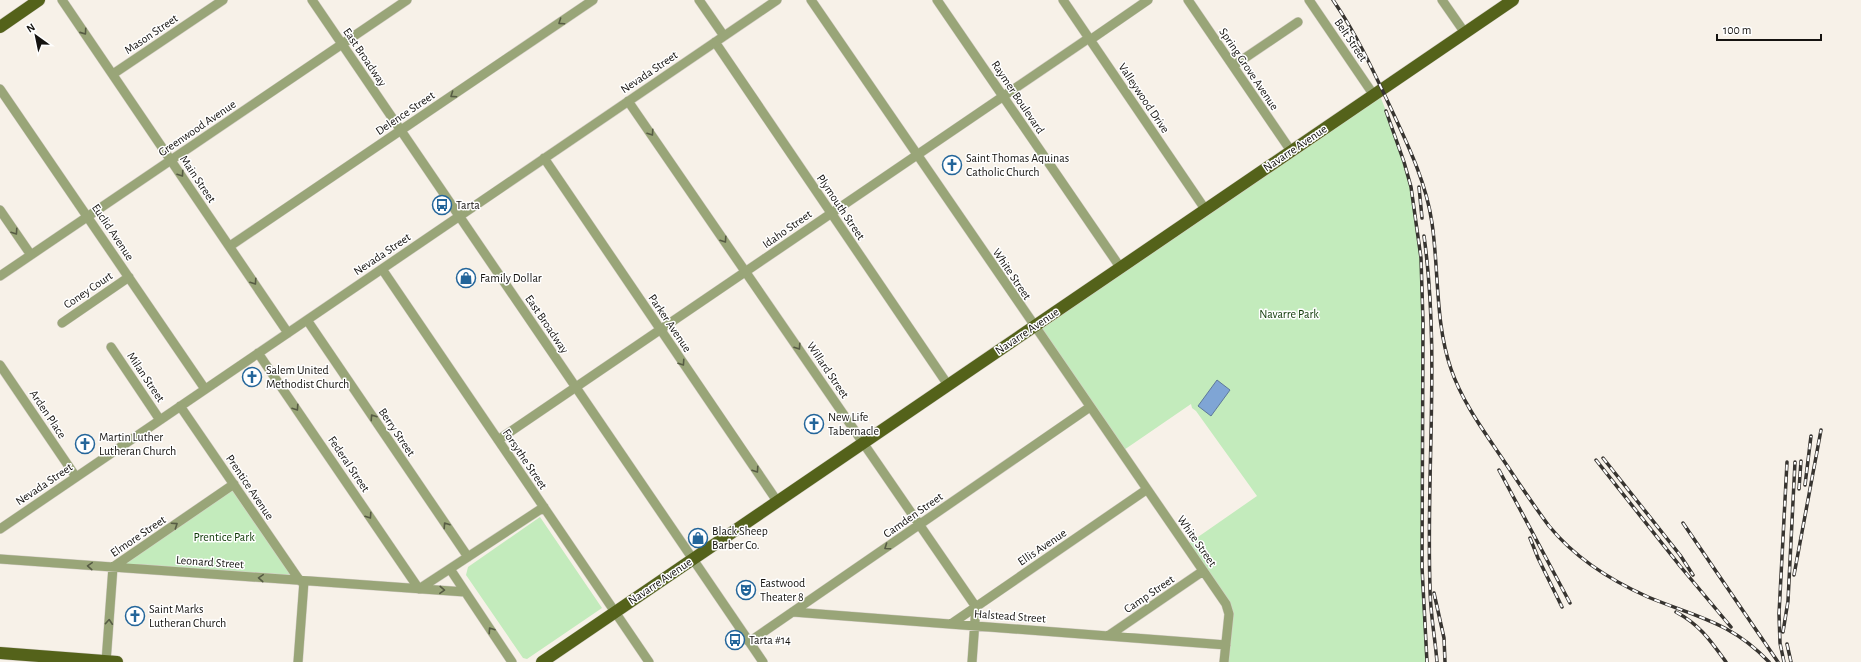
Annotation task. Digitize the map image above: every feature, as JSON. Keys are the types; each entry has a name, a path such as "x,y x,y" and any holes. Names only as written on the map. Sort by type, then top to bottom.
{"main road":[{"path":"0,27 39,0"},
{"name":"Navarre Avenue","path":"542,662 1513,0"},
{"path":"0,653 110,662"}],"street":[{"name":"Main Street","path":"62,0 288,333"},
{"name":"Mason Street","path":"113,74 223,0"},
{"name":"East Broadway","path":"312,0 763,662"},
{"name":"Greenwood Avenue","path":"0,276 407,0"},
{"name":"Delence Street","path":"230,246 593,0"},
{"path":"699,0 724,36"},
{"name":"Nevada Street","path":"0,528 777,0"},
{"name":"White Street","path":"811,0 1228,608 1224,662"},
{"name":"Raymer Boulevard","path":"937,0 1120,267"},
{"name":"Valleywood Drive","path":"1063,0 1205,209"},
{"name":"Idaho Street","path":"498,440 1003,96 1148,0"},
{"name":"Spring Grove Avenue","path":"1188,0 1291,151"},
{"name":"Belt Street","path":"1309,0 1373,94"},
{"path":"1442,0 1464,33"},
{"path":"1233,66 1298,22"},
{"name":"Plymouth Street","path":"714,42 948,385"},
{"name":"Euclid Avenue","path":"0,89 205,389"},
{"name":"Willard Street","path":"628,101 976,607"},
{"name":"Parker Avenue","path":"544,158 777,501"},
{"path":"0,210 31,255"},
{"name":"Forsythe Street","path":"382,269 649,662"},
{"name":"Coney Court","path":"62,323 129,277"},
{"name":"Berry Street","path":"307,320 468,557"},
{"name":"Milan Street","path":"111,347 160,420"},
{"name":"Federal Street","path":"258,353 419,589"},
{"name":"Arden Place","path":"0,365 76,477"},
{"name":"Prentice Avenue","path":"180,406 302,581"},
{"name":"Camden Street","path":"749,642 1090,407"},
{"name":"Elmore Street","path":"110,662 113,567 234,484"},
{"name":"Ellis Avenue","path":"951,624 1146,490"},
{"path":"419,589 544,507"},
{"name":"Leonard Street","path":"0,559 465,592"},
{"path":"450,569 512,662"},
{"name":"Camp Street","path":"1108,636 1203,571"},
{"path":"298,662 302,581"},
{"path":"972,662 976,607"},
{"name":"Halstead Street","path":"793,612 1226,645"}],"green space":[{"name":"Navarre Park","path":"1378,91 1397,138 1407,171 1413,196 1419,241 1423,322 1422,567 1426,662 1225,662 1229,614 1185,546 1257,496 1196,411 1192,408 1191,404 1121,452 1034,326"},
{"name":"Prentice Park","path":"232,490 291,575 123,564"},
{"path":"540,517 602,608 527,659 523,658 466,575 468,567"}],"water":[{"path":"1217,380 1230,390 1211,416 1198,406"}],"railway":[{"path":"1333,0 1356,37 1369,62 1420,175 1432,223 1442,334 1446,351 1456,382 1468,407 1483,430 1549,526 1559,538 1582,558 1595,568 1634,591 1727,629 1741,638 1769,662"},
{"path":"1386,111 1411,187 1421,258 1423,322 1422,567 1427,662"},
{"path":"1419,187 1422,218"},
{"path":"1424,236 1429,280 1432,367 1429,543 1430,596 1437,662"},
{"path":"1794,575 1821,430"},
{"path":"1805,485 1811,436"},
{"path":"1603,458 1680,555 1693,575"},
{"path":"1596,460 1680,566 1731,627"},
{"path":"1799,489 1801,461"},
{"path":"1784,662 1780,643 1779,614 1787,462"},
{"path":"1783,632 1788,601 1795,462"},
{"path":"1499,470 1570,603"},
{"path":"1683,523 1778,662"},
{"path":"1530,538 1562,607"},
{"path":"1434,593 1444,638 1445,662"},
{"path":"1676,612 1692,622 1709,640 1726,662"},
{"path":"1787,644 1791,662"}],"place":[{"name":"Saint Thomas Aquinas Catholic Church","path":"952,165"},
{"name":"Tarta","path":"442,205"},
{"name":"Family Dollar","path":"466,278"},
{"name":"Salem United Methodist Church","path":"252,377"},
{"name":"New Life Tabernacle","path":"814,424"},
{"name":"Martin Luther Lutheran Church","path":"85,444"},
{"name":"Black Sheep Barber Co.","path":"698,538"},
{"name":"Eastwood Theater 8","path":"746,590"},
{"name":"Saint Marks Lutheran Church","path":"135,616"},
{"name":"Tarta #14","path":"735,640"}]}
